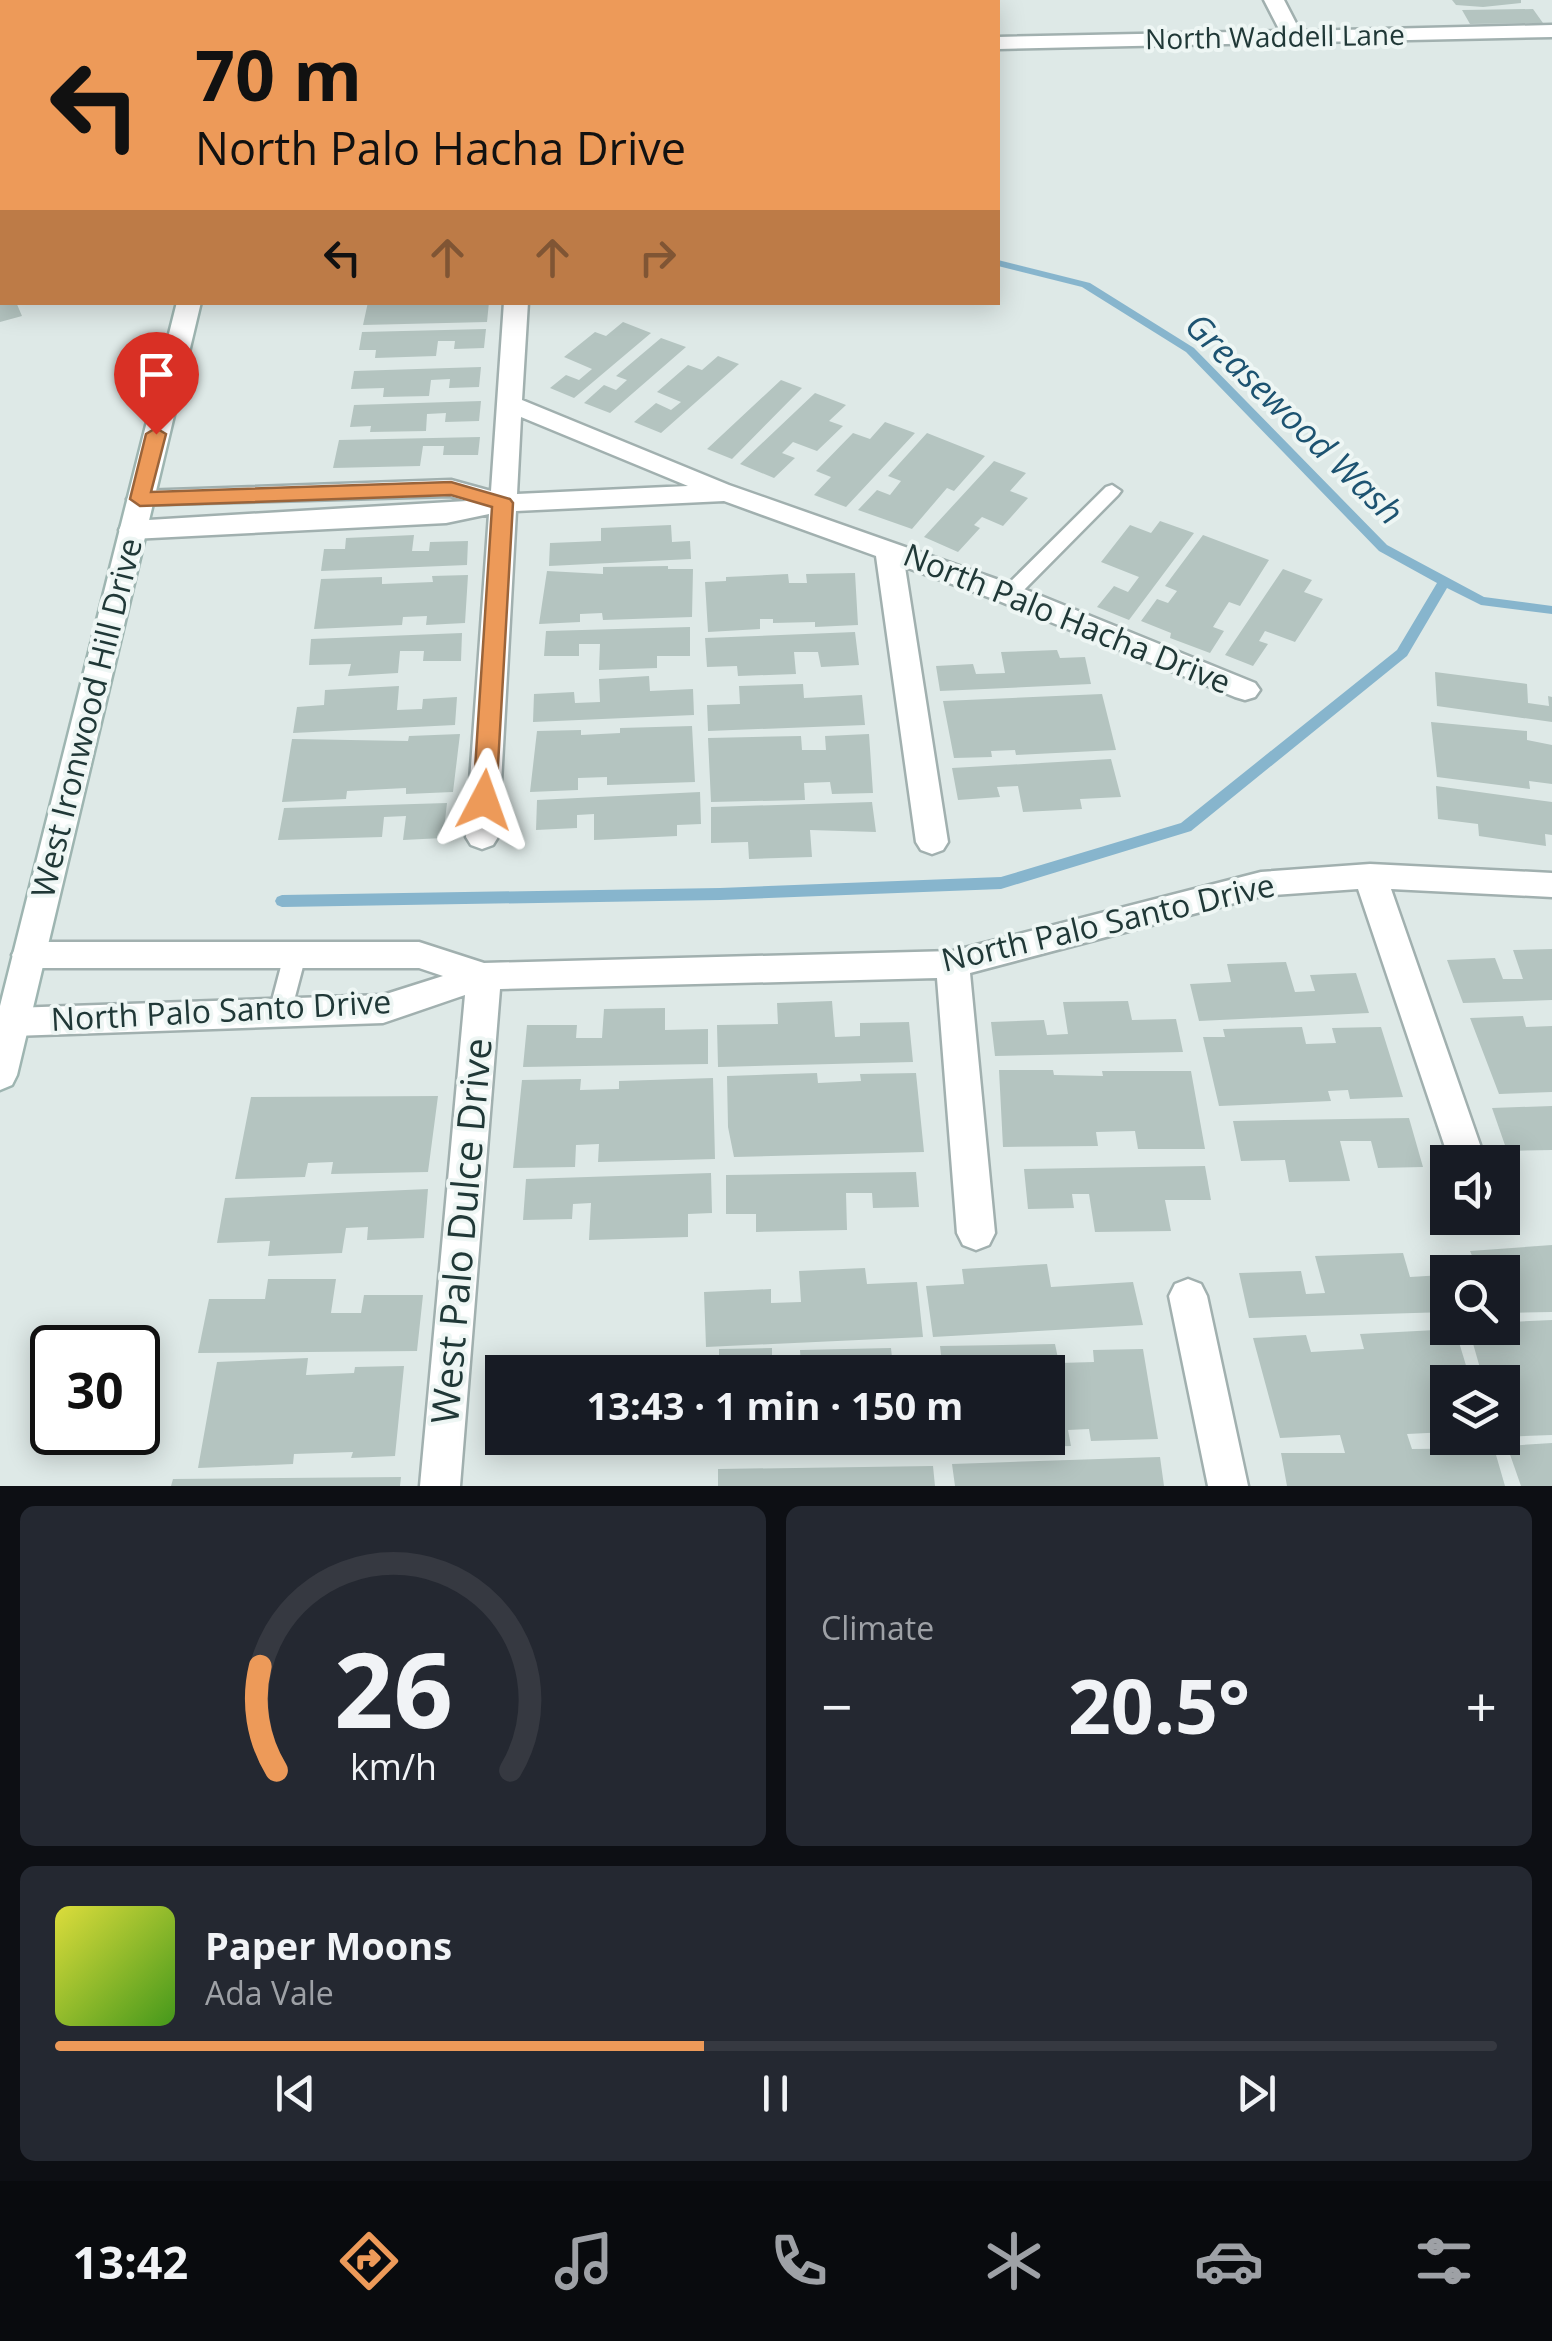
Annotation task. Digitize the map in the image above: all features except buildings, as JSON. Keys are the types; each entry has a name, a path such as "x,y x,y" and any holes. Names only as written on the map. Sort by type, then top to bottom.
{"street":[{"path":"1274,0 1293,37"},
{"name":"North Waddell Lane","path":"1000,43 1552,32"},
{"name":"West Ironwood Hill Drive","path":"0,1075 187,305"},
{"path":"482,837 516,305"},
{"name":"North Palo Hacha Drive","path":"508,403 726,493 1009,594 1244,690"},
{"name":"North Palo Hacha Drive","path":"140,499 363,505 446,514 503,503 726,493"},
{"name":"North Palo Hacha Drive","path":"132,530 363,505"},
{"name":"North Palo Hacha Drive","path":"889,549 932,842"},
{"path":"1370,876 1462,1145"},
{"name":"North Palo Santo Drive","path":"13,1022 384,1009 484,976 954,964 1261,884 1370,876 1552,886"},
{"name":"North Palo Santo Drive","path":"29,954 419,955 484,976"},
{"path":"954,964 976,1233"},
{"name":"West Palo Dulce Drive","path":"440,1486 484,976"},
{"path":"1188,1296 1228,1486"}],"lane":[{"path":"1009,594 1112,492"},
{"path":"280,1012 295,955"}],"waterway":[{"name":"Greasewood Wash","path":"1000,264 1086,285 1190,350 1383,548 1481,601 1552,610"},
{"path":"282,901 720,894 1001,883 1186,827 1402,653 1444,582"}],"route":[{"path":"156,434 140,499 451,488 503,503 484,800"}]}
